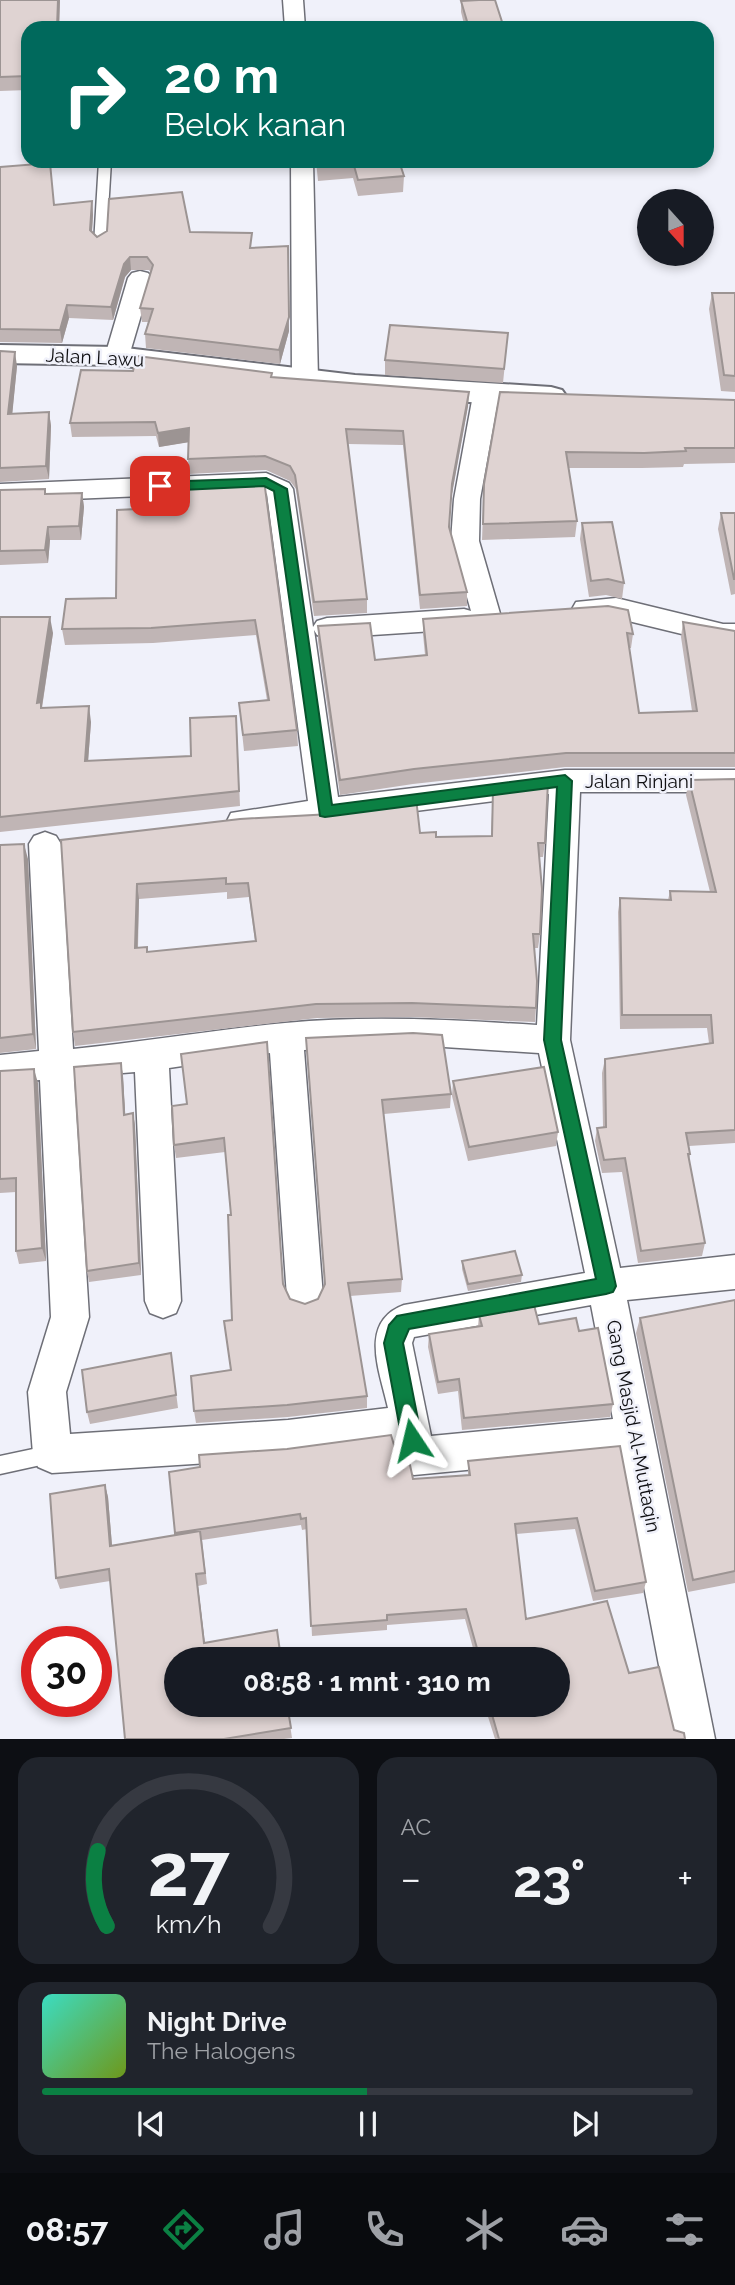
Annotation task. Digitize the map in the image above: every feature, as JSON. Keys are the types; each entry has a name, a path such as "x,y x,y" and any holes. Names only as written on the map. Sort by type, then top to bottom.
{"street":[{"path":"293,0 294,21"},
{"path":"302,168 305,379"},
{"path":"117,356 140,278"},
{"name":"Jalan Lawu","path":"0,354 117,356 305,379 486,395 583,398"},
{"path":"301,630 501,616 465,541 467,499 486,395"},
{"path":"0,493 266,482 280,489 325,811"},
{"path":"554,611 616,608 723,634 735,634"},
{"name":"Jalan Rinjani","path":"219,824 565,781 735,781"},
{"name":"Gang Masjid Al-Muttaqin","path":"565,781 553,1040 606,1286 694,1739"},
{"path":"11,846 59,842 56,1063 70,1317 47,1392 52,1454 288,1439 410,1423"},
{"path":"0,1069 151,1056 286,1037 413,1031 553,1040"},
{"path":"286,1037 305,1297"},
{"path":"151,1056 163,1301"},
{"path":"635,1434 414,1456 393,1343 396,1331 404,1322 606,1286 735,1272"}],"lane":[{"path":"100,244 105,168"},
{"path":"0,1465 52,1454"}],"building":[{"path":"0,0 58,0 57,21 21,21 21,76 0,77"},
{"path":"495,0 502,21 467,21 461,1"},
{"path":"0,167 50,168 54,205 92,201 90,230 97,237 107,231 109,199 182,192 190,232 252,233 250,248 288,246 289,317 279,350 145,334 153,309 140,308 153,265 147,257 130,257 124,264 111,307 67,305 60,330 0,329"},
{"path":"355,168 401,168 404,176 358,180"},
{"path":"712,293 735,293 735,376 724,375"},
{"path":"390,325 508,333 504,369 385,360"},
{"path":"0,351 15,352 8,414 49,412 46,466 0,468"},
{"path":"137,356 272,373 271,377 469,392 452,484 449,527 467,592 420,595 403,431 346,429 367,599 314,602 295,475 290,466 265,456 188,459 189,428 158,433 155,422 70,423 81,370 133,371"},
{"path":"500,392 735,400 735,448 685,448 686,451 644,453 566,452 577,521 483,524 484,484"},
{"path":"264,480 297,730 243,735 239,703 269,700 255,620 151,628 62,629 66,599 116,598 117,510 157,508 157,492 187,491 187,481"},
{"path":"45,489 45,494 82,493 79,526 48,527 45,550 0,551 0,490"},
{"path":"721,513 735,513 735,579 734,579"},
{"path":"612,522 624,583 608,579 591,581 582,523"},
{"path":"608,606 628,610 633,634 627,633 639,713 697,711 683,622 735,631 735,753 566,753 414,769 340,780 318,626 370,623 375,660 427,655 423,619"},
{"path":"0,617 50,617 37,703 41,702 41,708 89,706 85,761 191,756 190,718 236,716 239,791 0,817"},
{"path":"735,779 735,1130 686,1133 705,1243 641,1251 625,1158 604,1160 597,1128 606,1127 605,1059 713,1043 711,1015 622,1015 620,898 671,900 670,891 716,892 689,780"},
{"path":"548,782 545,843 538,843 542,889 540,934 533,934 536,1008 412,1003 316,1004 73,1032 61,840 240,819 331,814 331,808 416,798 420,833 436,832 436,837 492,836 493,789","holes":["226,878 226,884 248,883 256,941 147,952 147,947 135,948 137,884"]},
{"path":"24,844 33,1034 0,1038 0,845"},
{"path":"413,1033 442,1035 451,1094 382,1100 402,1279 348,1283 367,1396 194,1411 191,1376 231,1370 224,1321 232,1320 228,1215 231,1215 224,1138 174,1145 172,1106 187,1104 181,1054 267,1042 283,1284 290,1299 305,1304 318,1299 325,1284 306,1038"},
{"path":"121,1063 124,1115 133,1113 139,1263 87,1271 74,1067"},
{"path":"544,1067 558,1132 469,1147 453,1081"},
{"path":"34,1069 42,1248 16,1251 16,1178 0,1179 0,1071"},
{"path":"515,1251 522,1275 468,1284 462,1261"},
{"path":"735,1300 735,1571 693,1580 640,1318"},
{"path":"534,1305 539,1324 576,1318 579,1331 598,1328 613,1404 464,1418 459,1379 438,1382 429,1334 482,1326 479,1315"},
{"path":"171,1353 176,1395 87,1412 82,1370"},
{"path":"391,1435 398,1458 410,1465 413,1479 470,1475 468,1461 620,1446 646,1582 595,1591 577,1518 515,1524 526,1619 607,1601 629,1673 659,1667 674,1730 684,1733 685,1739 499,1739 493,1717 570,1717 570,1647 477,1647 466,1609 387,1615 387,1620 311,1626 306,1518 301,1519 300,1514 175,1533 169,1472 200,1467 199,1455 287,1449"},
{"path":"105,1485 110,1546 200,1531 205,1573 196,1574 204,1643 277,1630 279,1647 164,1647 164,1717 289,1717 291,1728 224,1739 125,1739 109,1569 56,1578 50,1494"}],"route":[{"path":"160,486 266,482 280,489 325,811 565,781 553,1040 606,1286 404,1322 396,1331 393,1343 412,1440"}]}
